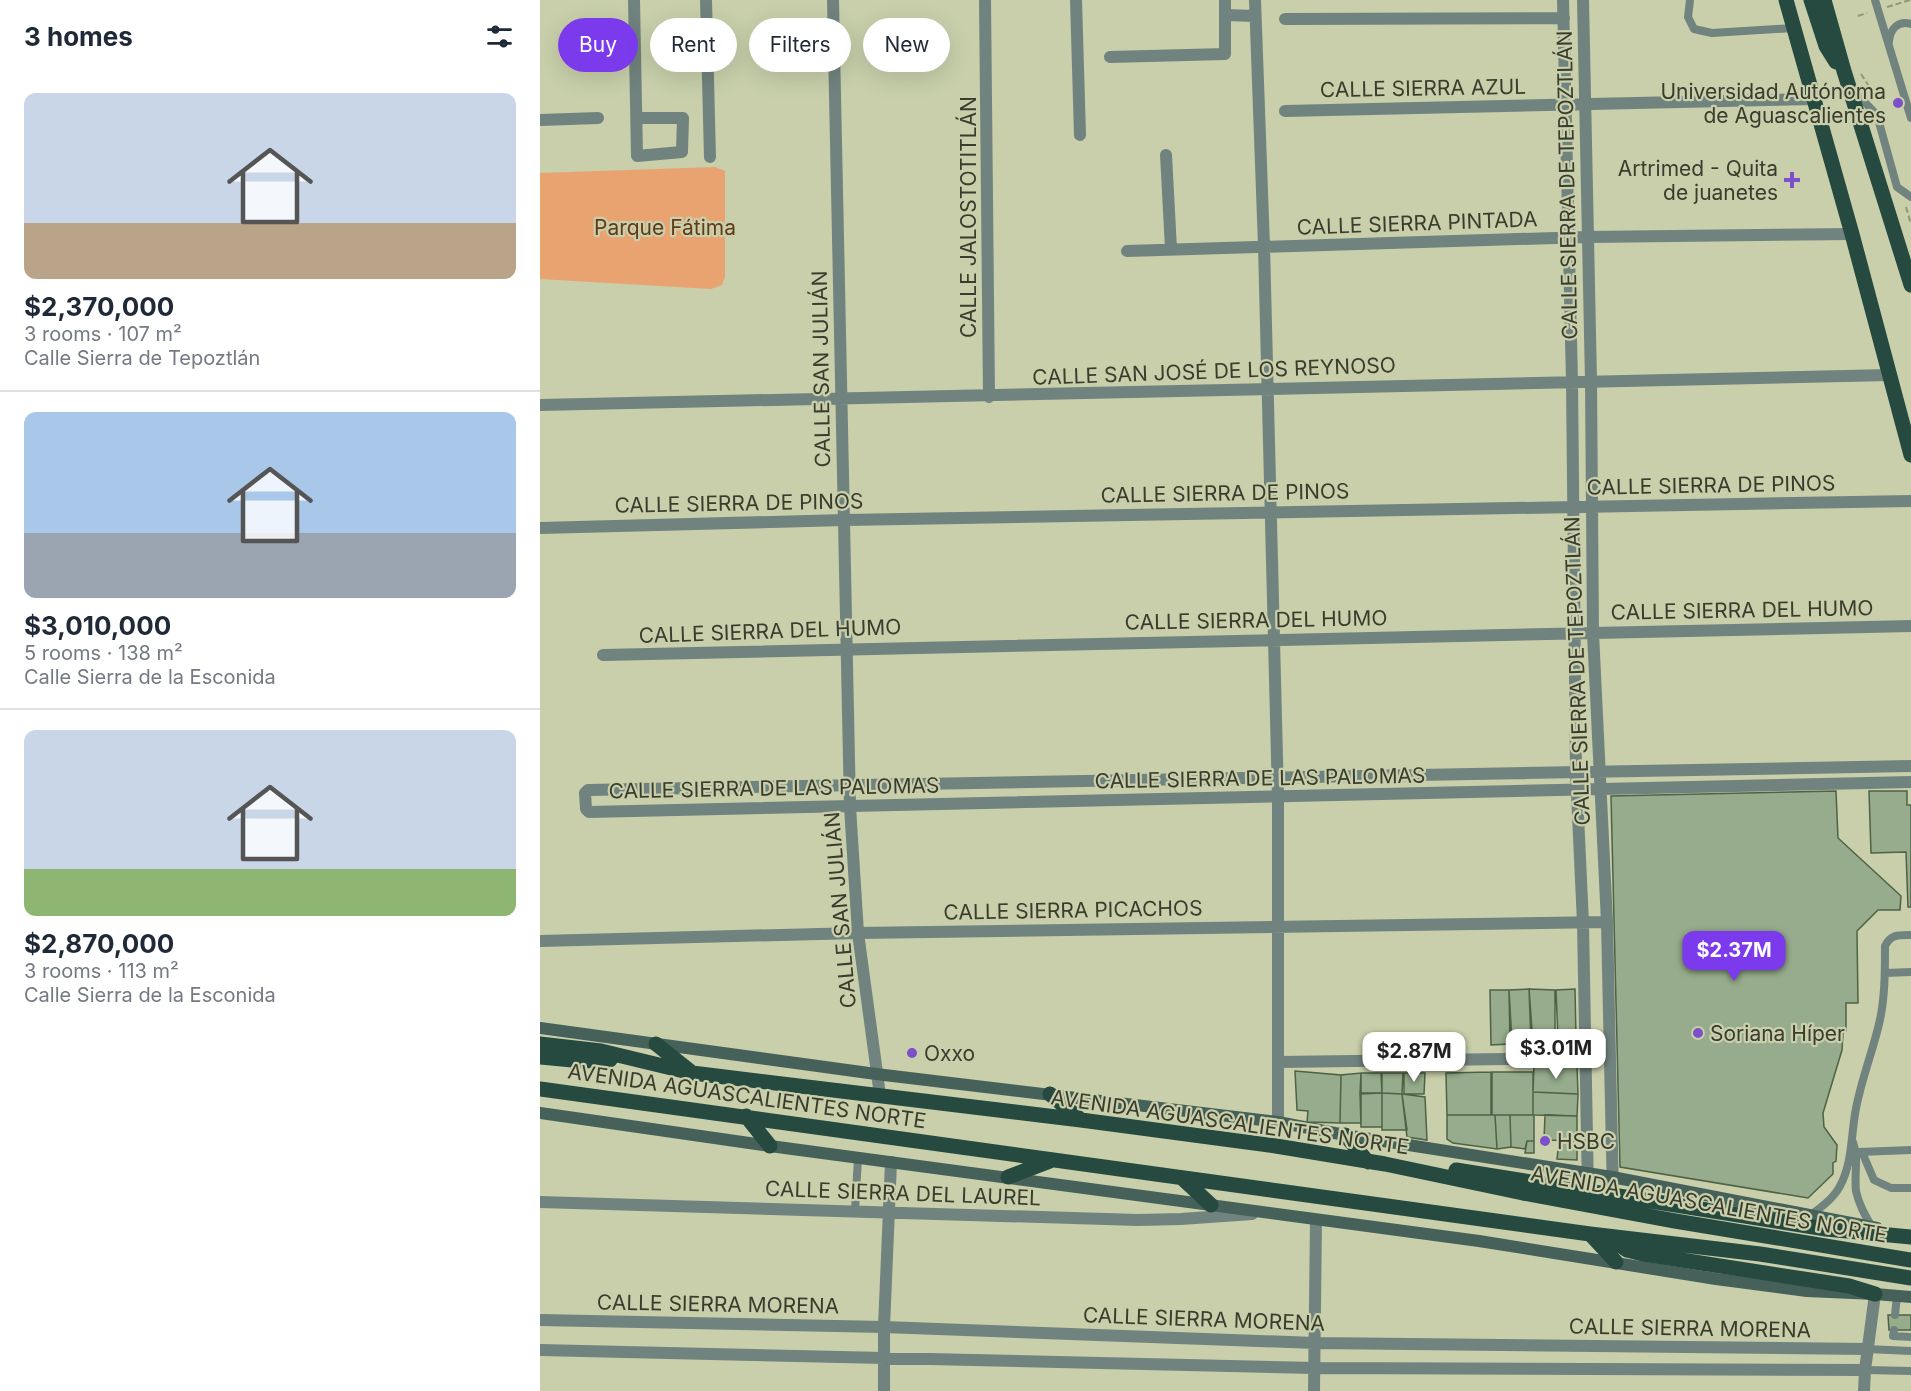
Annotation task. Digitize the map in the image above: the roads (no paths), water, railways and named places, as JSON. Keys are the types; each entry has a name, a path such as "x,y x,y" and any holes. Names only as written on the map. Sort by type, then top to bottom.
{"main road":[{"path":"1786,0 1910,448"},
{"path":"1812,0 1826,46 1844,71"},
{"path":"1824,0 1911,285"},
{"name":"AVENIDA AGUASCALIENTES NORTE","path":"540,1044 601,1051 692,1073 1276,1146 1385,1164 1523,1193 1675,1221 1911,1260"},
{"path":"656,1044 692,1073"},
{"path":"540,1057 583,1061 628,1059"},
{"path":"540,1079 589,1088 619,1099"},
{"name":"AVENIDA AGUASCALIENTES NORTE","path":"540,1089 1182,1178 1760,1254 1911,1278"},
{"path":"1050,1094 1081,1120"},
{"path":"746,1116 770,1146"},
{"path":"1345,1135 1368,1161"},
{"path":"1008,1177 1053,1160"},
{"path":"1385,1164 1431,1166 1826,1229 1911,1235"},
{"path":"1182,1178 1211,1205"},
{"path":"1598,1234 1616,1262"},
{"path":"1598,1234 1627,1250 1643,1254 1849,1286 1875,1294"}],"street":[{"path":"634,0 637,156 682,152 682,118 637,118"},
{"path":"706,0 711,157"},
{"name":"CALLE SAN JULIÁN","path":"833,0 849,807 858,933 880,1095"},
{"name":"CALLE JALOSTOTITLÁN","path":"985,0 989,397"},
{"path":"1076,0 1080,135"},
{"path":"1110,57 1225,54 1225,0"},
{"path":"1255,0 1264,246 1278,797 1278,1122"},
{"name":"CALLE SIERRA DE TEPOZTLÁN","path":"1563,0 1572,381 1576,772 1583,922 1588,1191"},
{"name":"CALLE SIERRA DE TEPOZTLÁN","path":"1583,0 1591,381 1593,633 1607,922 1613,1196"},
{"path":"1226,15 1255,16"},
{"path":"1285,19 1564,18"},
{"name":"CALLE SIERRA AZUL","path":"1285,111 1814,99"},
{"path":"540,120 598,118"},
{"path":"1166,155 1171,249"},
{"name":"CALLE SIERRA PINTADA","path":"1127,251 1587,237 1852,234"},
{"name":"CALLE SAN JOSÉ DE LOS REYNOSO","path":"540,405 989,397 1890,375"},
{"name":"CALLE SIERRA DE PINOS","path":"540,528 845,520 1911,501"},
{"name":"CALLE SIERRA DEL HUMO","path":"603,655 1911,626"},
{"name":"CALLE SIERRA DE LAS PALOMAS","path":"1911,766 849,784 588,790 585,793 586,809 590,812 1911,782"},
{"name":"CALLE SIERRA PICACHOS","path":"540,941 858,933 1607,922"},
{"name":"AVENIDA AGUASCALIENTES NORTE","path":"540,1028 876,1074 1278,1122 1345,1135 1612,1177 1911,1235"},
{"path":"1278,1062 1584,1058"},
{"path":"540,1113 1479,1241 1807,1291 1911,1297"},
{"path":"884,1391 884,1327 891,1162"},
{"name":"CALLE SIERRA DEL LAUREL","path":"540,1202 1138,1220 1264,1213"},
{"path":"1314,1391 1316,1220"},
{"path":"1864,1391 1864,1370 1875,1294"},
{"name":"CALLE SIERRA MORENA","path":"540,1320 884,1327 1315,1343 1867,1349"},
{"name":"CALLE SIERRA MORENA","path":"540,1350 1314,1368 1864,1370"}],"lane":[{"path":"1690,0 1688,17 1694,29 1712,33 1794,28"},
{"path":"1875,0 1911,118"},
{"path":"1888,44 1892,29 1898,24 1906,22 1911,24"},
{"path":"1849,86 1877,115 1897,187 1911,197"},
{"path":"1872,1227 1860,1208 1856,1189 1856,1152 1853,1141 1855,1114 1880,1022 1885,946 1888,939 1894,936 1911,935"},
{"path":"1885,973 1911,972"},
{"path":"1856,1152 1911,1150"},
{"path":"1856,1152 1874,1180 1891,1188 1911,1188"},
{"path":"1811,1215 1840,1188 1856,1152"},
{"path":"855,1211 858,1158"},
{"path":"1895,1315 1897,1296"},
{"path":"1894,1330 1893,1336 1911,1337"},
{"path":"1867,1349 1911,1351"},
{"path":"1864,1370 1911,1371"}],"place":[{"name":"Universidad Autónoma de Aguascalientes","path":"1898,103"},
{"name":"Artrimed - Quita de juanetes","path":"1792,180"},
{"name":"Soriana Híper","path":"1698,1033"},
{"name":"Oxxo","path":"912,1053"},
{"name":"HSBC","path":"1545,1141"}],"park label":[{"name":"Parque Fátima","path":"665,227"}]}
